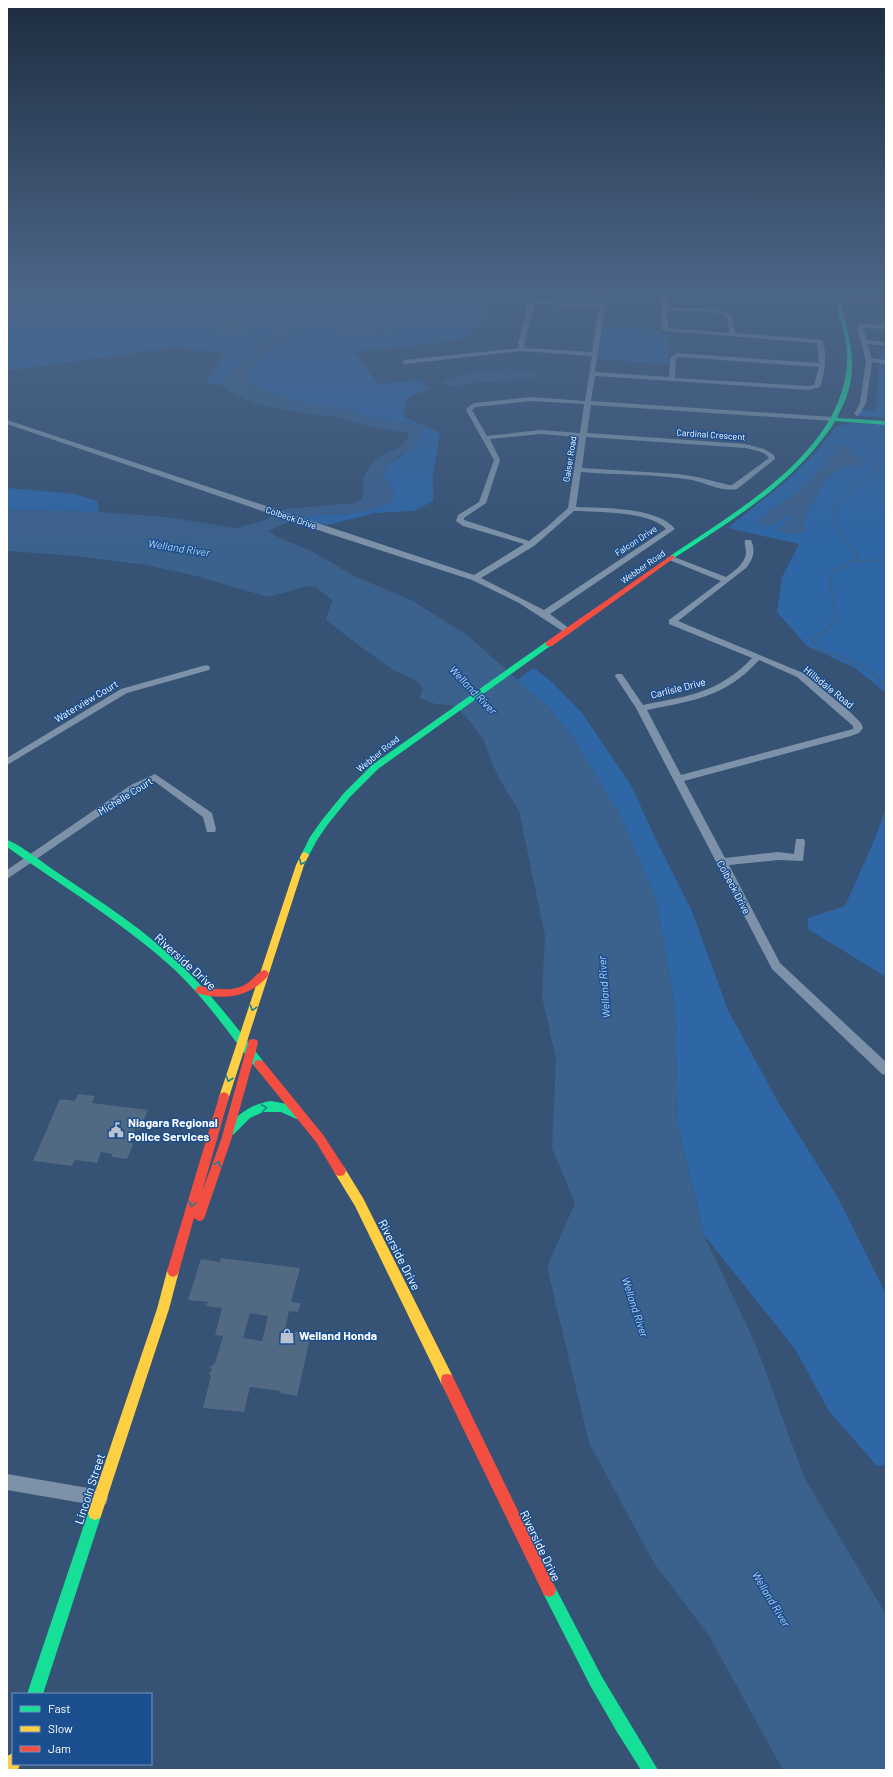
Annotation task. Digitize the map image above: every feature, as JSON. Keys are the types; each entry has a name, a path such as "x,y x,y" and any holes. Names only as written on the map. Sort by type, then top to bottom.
{"main road":[{"name":"Webber Road","path":"242,1042 300,865 313,839 347,795 376,767 671,559 780,480 806,456 833,419 845,391 848,376"},
{"path":"833,419 886,423"},
{"name":"Webber Road","path":"290,925 318,842 347,795"},
{"name":"Riverside Drive","path":"7,843 118,920 162,954 200,990 306,1119 339,1167 359,1202 400,1282 571,1635 594,1679 627,1736 650,1770"},
{"path":"200,990 224,994 238,992 254,985 264,973"},
{"path":"250,1051 255,1036"},
{"name":"Lincoln Street","path":"35,1693 168,1291 180,1242 222,1102 242,1042"},
{"name":"Lincoln Street","path":"168,1291 189,1243 226,1140 250,1051"},
{"path":"226,1140 228,1134 237,1122 251,1112 264,1107 284,1107 306,1119"}],"street":[{"name":"Gaiser Road","path":"572,509 592,376"},
{"path":"623,376 814,388 818,385 820,376"},
{"path":"857,414 863,403 867,376"},
{"path":"531,544 460,521 461,517 482,503 497,460 469,410 474,404 532,399 833,419"},
{"name":"Colbeck Drive","path":"7,422 475,578 522,601 544,614 567,631"},
{"path":"486,438 532,432 583,435"},
{"name":"Cardinal Crescent","path":"577,470 691,478 716,486 729,488 734,487 772,459 772,456 768,453 754,448 741,446 583,435"},
{"path":"475,578 531,544 556,525 572,509"},
{"name":"Falcon Drive","path":"544,614 671,529 665,523 639,514 572,509"},
{"name":"Hillsdale Road","path":"678,779 856,731 858,728 858,725 847,714 800,675 672,622 740,570 749,559 751,550 748,542"},
{"path":"671,559 727,580"},
{"name":"Carlisle Drive","path":"641,708 690,698 714,690 728,683 744,671 757,657"},
{"name":"Waterview Court","path":"7,762 124,691 206,668"},
{"name":"Colbeck Drive","path":"619,676 641,708 776,966 886,1070"},
{"name":"Michelle Court","path":"30,859 135,787 155,777 208,816 211,829"},
{"path":"722,862 778,856 799,858 800,842"},
{"path":"7,875 30,859"},
{"path":"7,1482 38,1486 100,1498"}],"shaded area":[{"path":"211,376 228,376 220,384 205,385"},
{"path":"246,376 372,376 379,384 419,380 430,388 406,399 404,417 435,430 440,434 433,475 433,501 414,511 375,513 327,525 298,518 317,515 351,514 394,491 388,485 383,474 388,465 417,444 412,423 375,420 350,411 292,399 262,389 252,383"},
{"path":"878,376 886,376 886,418 858,416 860,410 875,410"},
{"path":"849,423 886,425 886,693 855,668 807,646 777,612 782,577 799,544 728,528 792,476 817,451 836,427"},
{"path":"7,488 75,494 97,501 99,512 7,510"},
{"path":"534,668 553,683 582,713 631,785 657,842 692,911 728,1010 778,1102 837,1196 886,1294 886,1465 877,1466 829,1411 795,1349 704,1235 678,1126 675,1009 656,899 619,814 571,734 547,706 517,680"},
{"path":"886,809 886,977 808,929 808,918 845,906 873,843"}],"water":[{"name":"Welland River","path":"228,376 246,376 252,383 262,389 292,399 346,410 376,420 405,422 421,427 418,441 414,446 393,460 387,466 383,474 396,497 390,504 351,514 317,515 298,518 268,531 313,552 356,577 413,601 467,635 547,706 571,734 619,813 656,899 675,1009 678,1126 704,1235 756,1345 804,1477 886,1615 886,1770 783,1770 709,1636 654,1563 589,1443 547,1267 575,1203 552,1148 556,1059 542,997 545,936 519,811 498,777 485,742 472,724 457,708 449,705 435,704 420,698 423,688 418,682 388,666 326,620 332,600 316,587 308,586 268,597 196,576 146,565 75,556 7,551 7,510 99,512 167,517 235,528 263,521 285,509 355,503 362,499 363,481 368,470 380,457 404,443 409,433 375,428 337,417 314,415 256,404 226,390 220,384"},
{"path":"459,376 537,377 449,387 442,383 443,380"},
{"path":"839,446 846,446 864,462 862,464 842,468 828,476 806,514 804,532 795,534 779,530 789,519 787,517 784,517 774,526 763,526 758,524 757,521 779,503 795,494 829,460"}],"building":[{"name":"Niagara Regional Police Services","path":"78,1094 95,1096 92,1103 148,1110 140,1130 135,1129 131,1142 133,1145 127,1159 112,1157 112,1154 101,1152 97,1163 75,1160 72,1166 33,1161 60,1099 75,1101"},
{"name":"Welland Honda","path":"221,1258 300,1268 291,1302 301,1303 298,1312 289,1311 285,1330 311,1334 297,1396 280,1393 281,1391 250,1387 244,1412 203,1408 211,1376 209,1373 212,1370 210,1367 215,1363 223,1336 215,1335 222,1308 206,1306 208,1302 188,1300 201,1259 220,1262","holes":["250,1313 268,1316 262,1341 243,1338"]}],"waterway":[{"path":"873,460 868,450 877,434 886,432"},
{"path":"873,459 879,471 872,478 849,492 833,509 836,529 859,555 846,566 834,570 830,580 836,619 825,632 811,639 824,653 839,656 856,663 875,675"},
{"path":"853,561 886,560"},
{"path":"874,674 886,685"}],"traffic: fast":[{"path":"672,557 756,499 784,476 810,451 831,424 845,395 848,376"},
{"path":"833,419 886,423"},
{"path":"305,855 313,839 325,822 347,795 375,767 549,644"},
{"path":"7,843 133,930 180,969 223,1017 259,1064"},
{"path":"230,1131 246,1115 262,1107 281,1107 301,1116"},
{"path":"35,1693 95,1513"},
{"path":"549,1590 609,1704 650,1770"}],"traffic: slow":[{"path":"224,1097 300,865 305,855"},
{"path":"340,1171 359,1202 447,1380"},
{"path":"95,1513 163,1309 173,1271"},
{"path":"10,1770 12,1764"}],"traffic: jam":[{"path":"549,644 672,557"},
{"path":"200,990 219,993 235,992 250,986 264,974"},
{"path":"199,1216 226,1140 253,1043"},
{"path":"259,1064 320,1139 340,1171"},
{"path":"173,1271 224,1097"},
{"path":"447,1380 549,1590"}],"place":[{"name":"Niagara Regional Police Services","path":"116,1130"},
{"name":"Welland Honda","path":"287,1336"}]}
